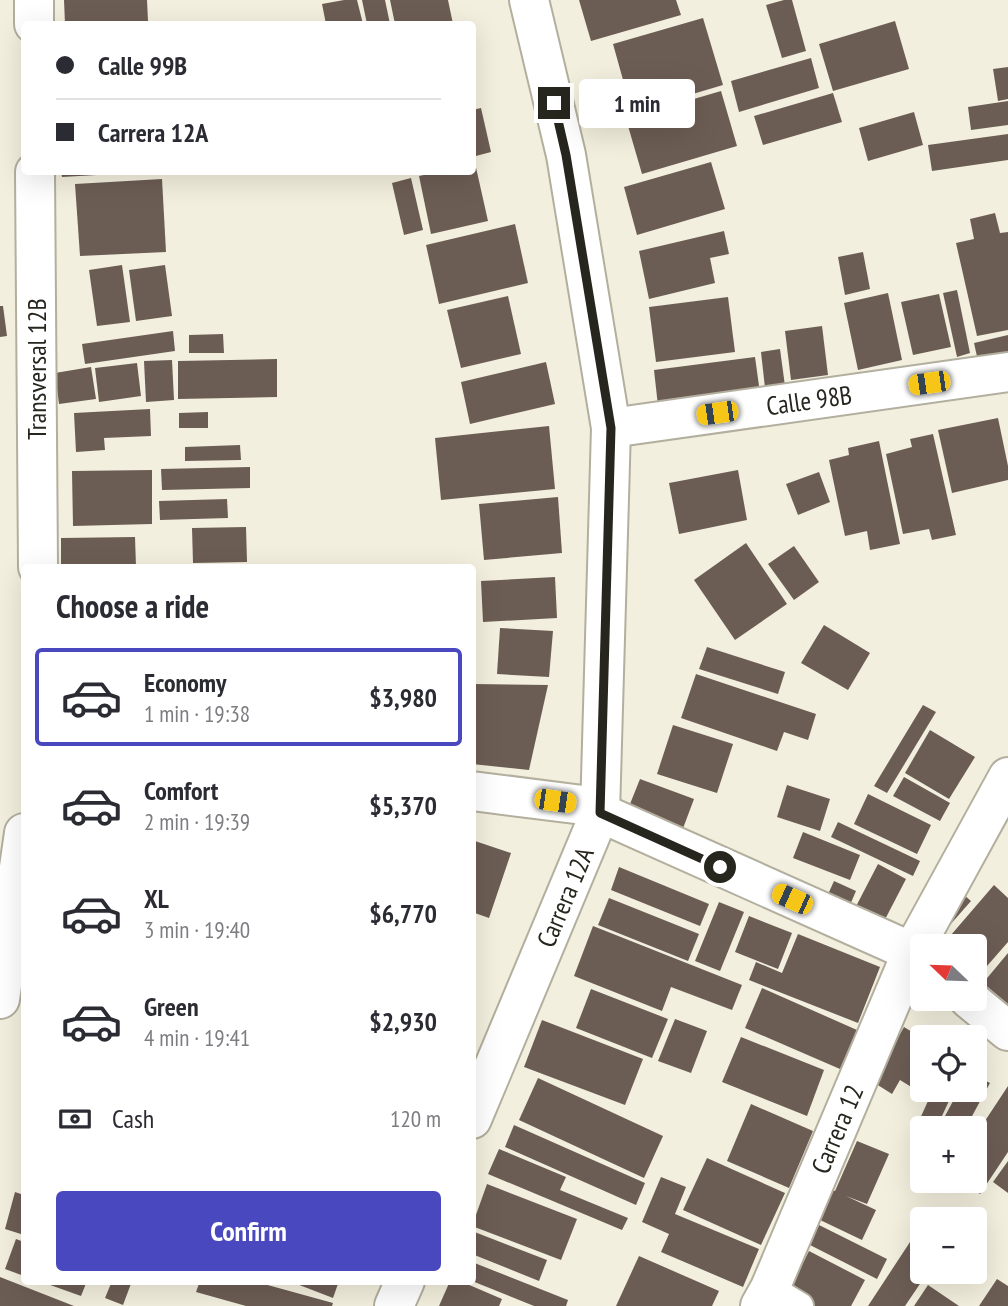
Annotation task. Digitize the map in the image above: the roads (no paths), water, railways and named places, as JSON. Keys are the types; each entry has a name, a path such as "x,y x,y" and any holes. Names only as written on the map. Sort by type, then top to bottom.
{"street":[{"path":"34,0 34,21"},
{"name":"Carrera 12A","path":"476,1109 591,809 611,428 566,155 529,0"},
{"name":"Transversal 12B","path":"35,175 38,564"},
{"name":"Calle 98B","path":"611,428 1008,372"},
{"name":"Carrera 12","path":"928,934 1008,777"},
{"path":"476,792 591,809 910,953"},
{"path":"0,999 21,854"},
{"name":"Carrera 12","path":"777,1300 910,973"},
{"path":"985,1012 1008,1031"},
{"path":"394,1306 403,1285"}]}
